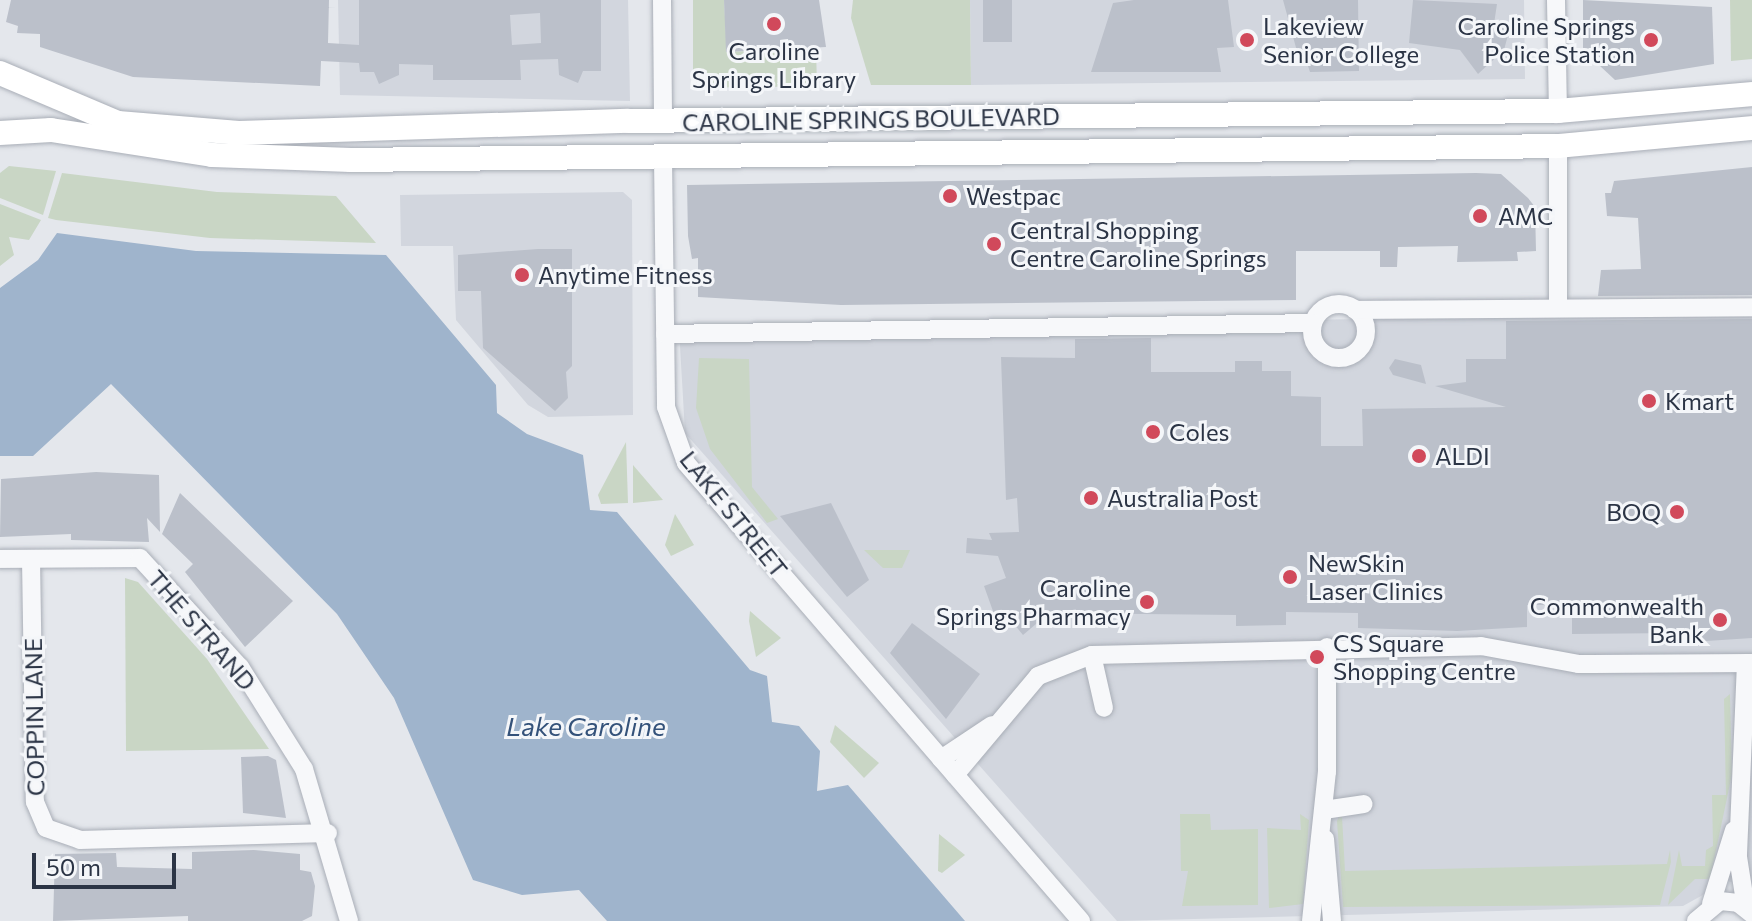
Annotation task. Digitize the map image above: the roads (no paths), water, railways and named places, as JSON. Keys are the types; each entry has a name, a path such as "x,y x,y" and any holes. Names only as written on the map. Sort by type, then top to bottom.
{"main road":[{"name":"CAROLINE SPRINGS BOULEVARD","path":"0,73 118,123 239,133 663,121 1558,111 1752,94"},
{"path":"1558,111 1558,146"},
{"name":"LAKE STREET","path":"663,121 663,157"},
{"name":"CAROLINE SPRINGS BOULEVARD","path":"0,133 51,130 143,148 279,158 663,157 1558,146 1752,128"}],"street":[{"name":"LAKE STREET","path":"662,0 663,121"},
{"path":"1556,0 1558,111"},
{"path":"1558,146 1558,308"},
{"name":"LAKE STREET","path":"663,157 666,407 686,463 1081,921"},
{"path":"665,334 1313,323 1332,305 1355,310 1752,307"},
{"path":"1313,323 1314,341 1325,355 1351,356 1366,335 1355,310"},
{"name":"THE STRAND","path":"0,559 140,558 240,667 304,769 328,833 349,921"},
{"name":"COPPIN LANE","path":"31,559 35,802 46,828 80,840 328,833"},
{"path":"955,775 1038,676 1092,655 1327,647 1481,646 1613,666 1749,663 1745,818 1750,912"},
{"path":"1311,921 1323,815 1327,647"},
{"path":"1092,655 1104,708"},
{"path":"941,759 1004,718"},
{"path":"1323,815 1364,804"},
{"path":"1323,815 1332,921"},
{"path":"1694,920 1711,904 1745,818"},
{"path":"1711,904 1729,901 1750,912"}],"water":[{"name":"Lake Caroline","path":"57,233 196,251 386,255 496,385 497,413 527,434 583,455 590,510 617,512 750,670 767,676 772,722 799,726 820,751 817,791 848,785 965,921 607,921 579,890 522,895 473,880 394,698 337,614 111,384 33,456 0,456 0,288 38,260"}],"place":[{"name":"Caroline Springs Library","path":"774,24"},
{"name":"Lakeview Senior College","path":"1247,40"},
{"name":"Caroline Springs Police Station","path":"1651,40"},
{"name":"Westpac","path":"950,196"},
{"name":"AMC","path":"1480,216"},
{"name":"Central Shopping Centre Caroline Springs","path":"994,244"},
{"name":"Anytime Fitness","path":"522,275"},
{"name":"Kmart","path":"1649,401"},
{"name":"Coles","path":"1153,432"},
{"name":"ALDI","path":"1419,456"},
{"name":"Australia Post","path":"1091,498"},
{"name":"BOQ","path":"1677,512"},
{"name":"NewSkin Laser Clinics","path":"1290,577"},
{"name":"Caroline Springs Pharmacy","path":"1147,602"},
{"name":"Commonwealth Bank","path":"1720,620"},
{"name":"CS Square Shopping Centre","path":"1317,657"}]}
